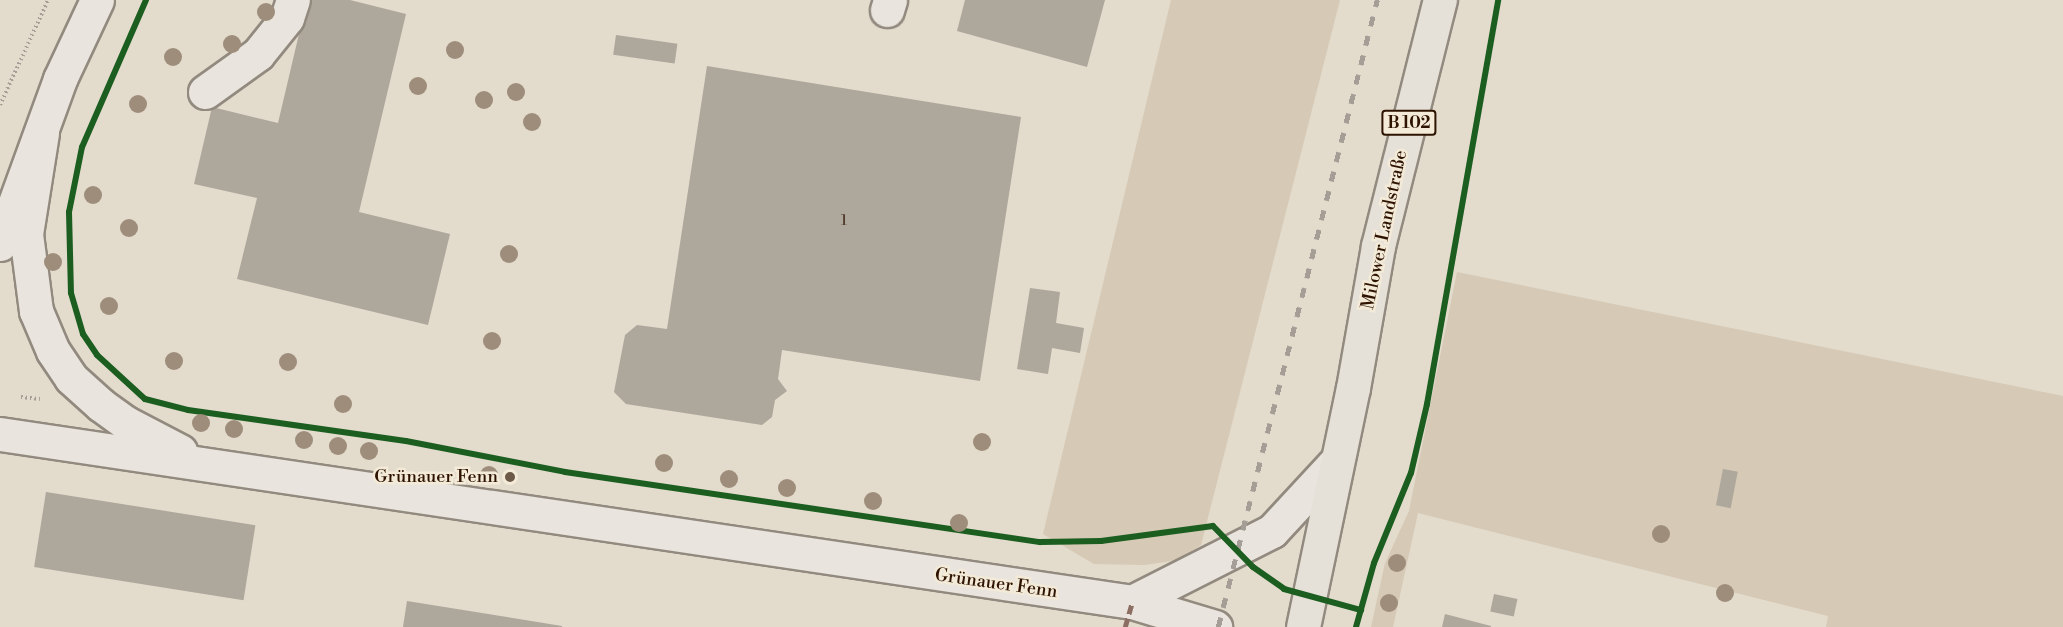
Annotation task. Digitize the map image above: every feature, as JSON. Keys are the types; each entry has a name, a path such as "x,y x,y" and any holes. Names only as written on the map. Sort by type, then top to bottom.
{"main road":[{"name":"Milower Landstraße","path":"1303,627 1378,246 1440,0"}],"street":[{"name":"Grünauer Fenn","path":"0,244 60,79 97,0"},
{"path":"205,92 258,54 287,18 293,0"},
{"name":"Grünauer Fenn","path":"42,133 26,234 36,311 53,351 71,378 101,405 126,423 204,463"},
{"name":"Grünauer Fenn","path":"0,434 204,463 554,519 1132,602 1215,627"},
{"path":"1132,602 1237,552 1272,531 1336,462"}],"path":[{"path":"0,105 48,0"}],"shaded area":[{"path":"1171,0 1340,0 1201,545 1178,560 1145,565 1094,564 1043,534"},
{"path":"1457,272 2063,396 2063,627 1826,627 1828,616 1418,513 1393,627 1371,627 1385,563 1409,511"}],"building":[{"path":"307,0 350,0 406,14 359,212 450,234 428,325 237,279 257,198 194,184 212,107 278,123"},
{"path":"965,0 1105,0 1087,67 957,31"},
{"path":"616,35 677,44 675,63 613,55"},
{"path":"707,66 1021,117 980,381 782,350 778,379 787,391 775,400 772,417 762,425 626,404 614,392 625,335 637,325 667,329"},
{"path":"1030,288 1060,292 1056,323 1084,328 1080,353 1052,348 1048,374 1017,369"},
{"path":"1723,469 1738,472 1731,508 1716,505"},
{"path":"46,492 255,525 244,600 34,567"},
{"path":"1494,594 1517,599 1514,617 1490,612"},
{"path":"407,601 562,626 562,627 403,627"},
{"path":"1445,614 1491,626 1491,627 1442,627"}],"railway":[{"path":"1218,627 1377,0"}],"marked path":[{"path":"1125,627 1132,602"}],"cycle path":[{"path":"146,0 82,147 69,212 71,293 83,334 97,355 145,399 188,410 406,441 565,472 1040,542 1101,541 1213,526 1253,567 1284,589 1361,610"},
{"path":"1356,627 1374,563 1411,473 1427,404 1498,0"}],"place":[{"name":"Grünauer Fenn","path":"510,477"}]}
